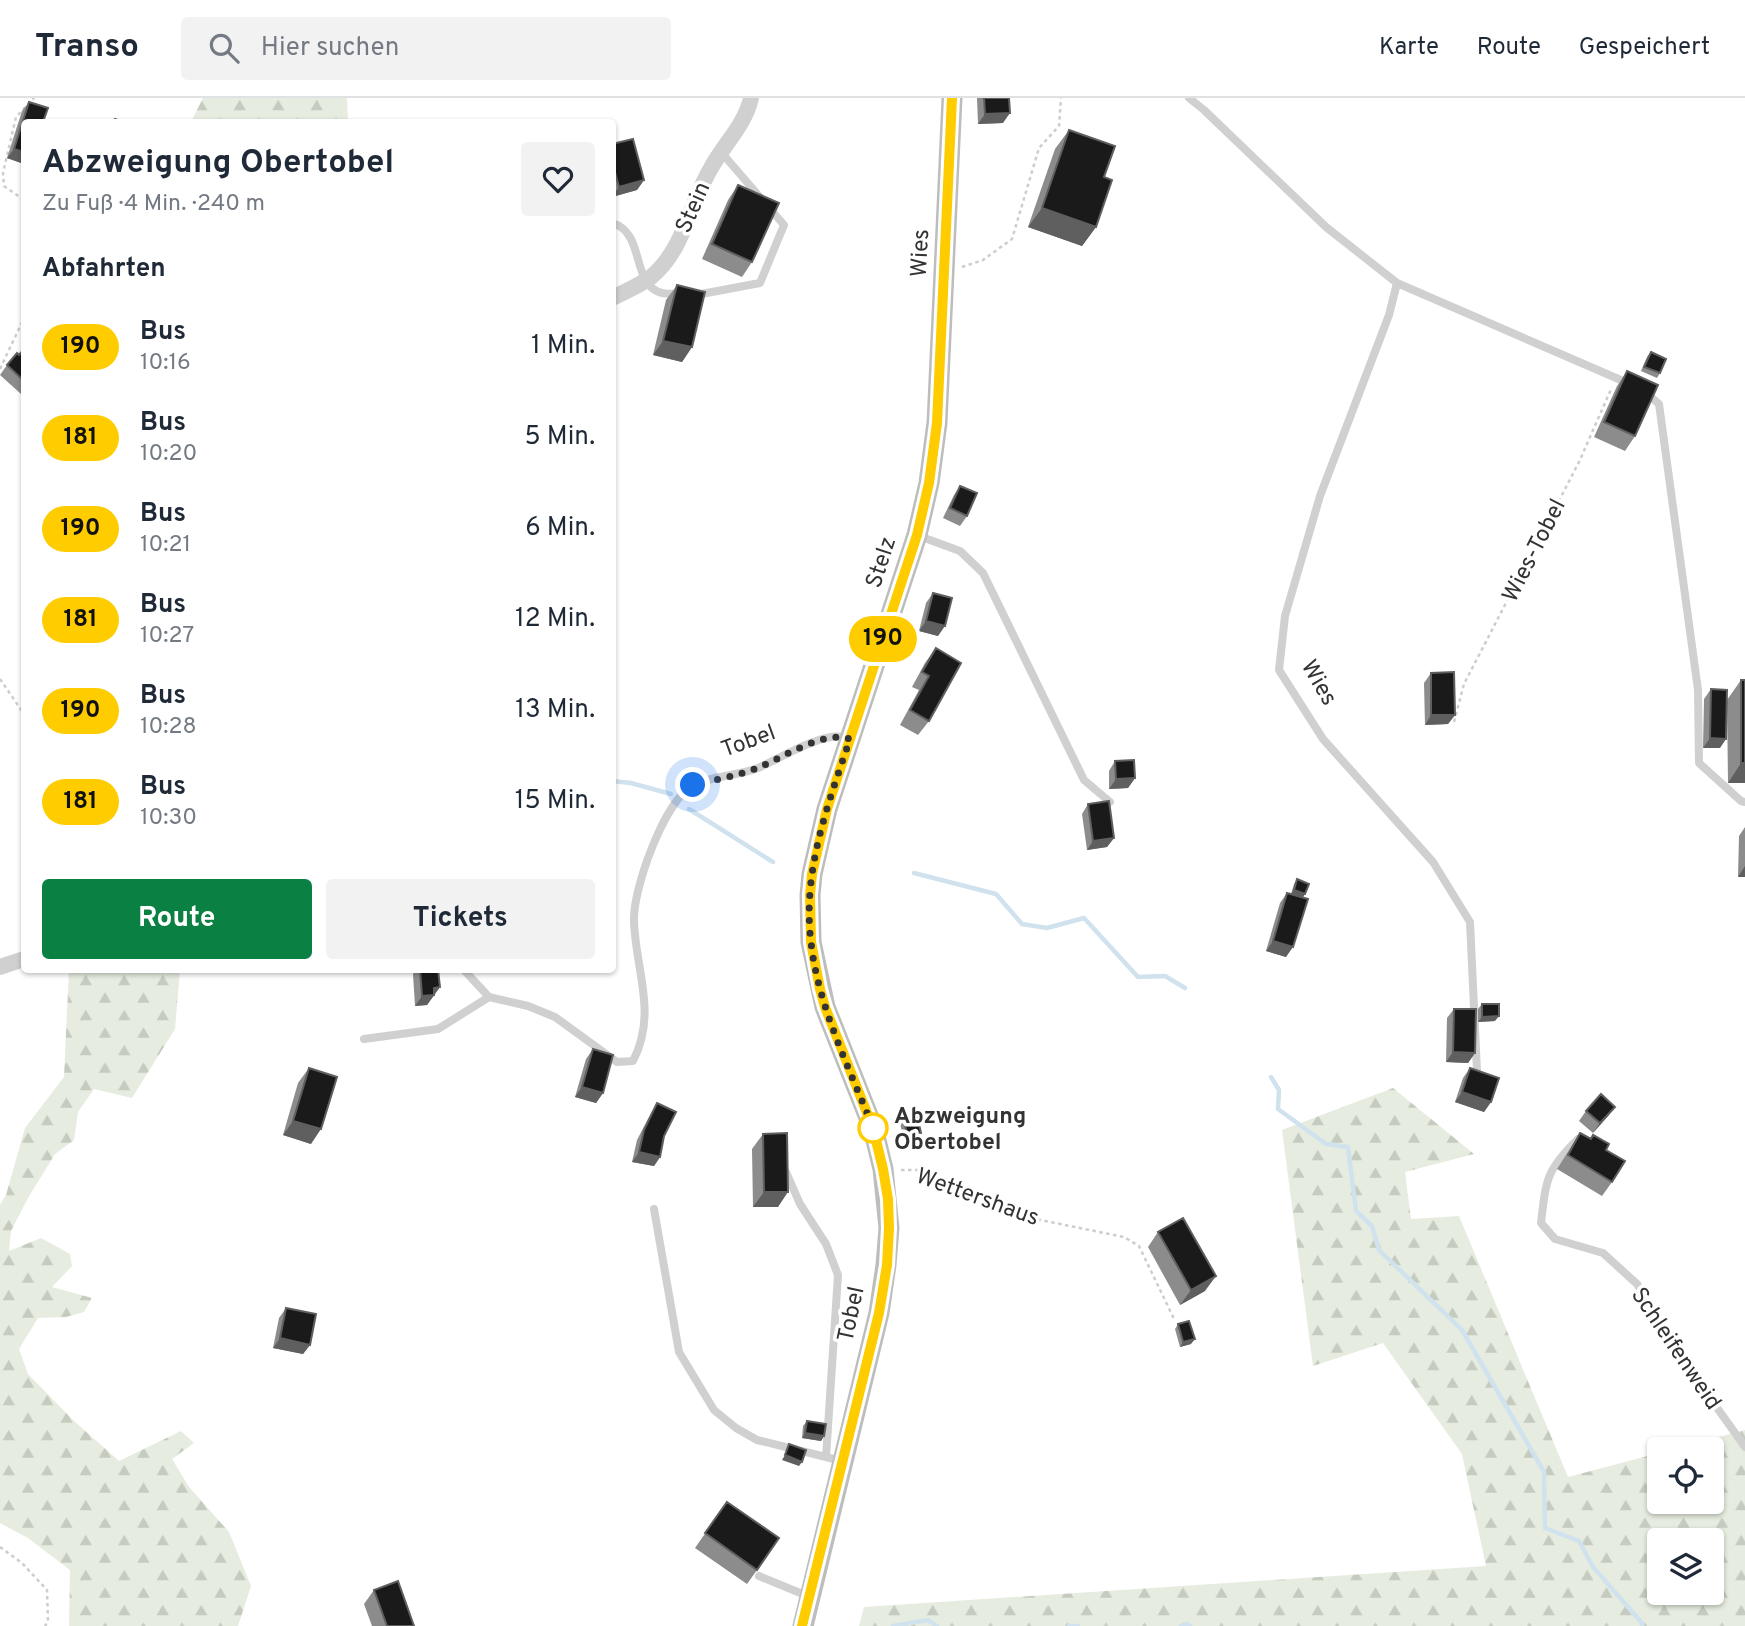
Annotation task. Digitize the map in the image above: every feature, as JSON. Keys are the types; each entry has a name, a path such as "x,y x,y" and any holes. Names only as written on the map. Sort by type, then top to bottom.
{"main road":[{"name":"Wies","path":"917,535 929,483 937,423 953,98"},
{"name":"Stelz","path":"816,853 827,809 917,535"},
{"name":"Tobel","path":"803,1626 834,1459 879,1313 887,1265 889,1218 877,1141 825,1007 815,965 809,918 816,853"}],"street":[{"name":"Stein","path":"616,296 652,276 669,255 683,232 704,179 748,110 751,98"},
{"path":"0,967 21,960"}],"lane":[{"path":"1189,98 1326,227 1397,284 1643,390 1659,404 1698,690 1699,763 1745,802"},
{"path":"616,224 622,226 633,238 645,280 660,293 695,295 760,283 784,225 721,152"},
{"name":"Wies","path":"1397,284 1389,315 1320,496 1285,616 1279,670 1323,739 1433,863 1470,922 1477,1071"},
{"name":"Stelz","path":"917,535 960,551 983,573 1084,780 1110,802"},
{"name":"Tobel","path":"489,997 528,1006 555,1017 617,1062 633,1060 640,1047 645,1022 644,984 634,919 641,879 661,826 679,797 693,785 755,769 825,738 842,736 850,739"},
{"path":"364,1039 438,1029 489,997 467,973"},
{"name":"Schleifenweid","path":"1578,1139 1557,1160 1545,1185 1541,1223 1555,1239 1603,1253 1637,1284 1705,1391 1745,1447"},
{"path":"654,1209 679,1352 714,1410 736,1428 757,1440 834,1459 838,1275 827,1244 800,1204 786,1172"},
{"path":"759,1576 810,1597"}],"path":[{"path":"21,198 4,186 3,173 16,117 34,98"},
{"path":"945,268 958,269 983,260 1012,239 1039,148 1059,126 1061,98"},
{"path":"0,369 21,324"},
{"name":"Wies-Tobel","path":"1454,722 1464,684 1579,462 1616,378"},
{"path":"0,679 21,710"},
{"name":"Wettershaus","path":"899,1170 923,1170 1026,1217 1124,1237 1139,1246 1175,1321"},
{"path":"0,1547 22,1563 47,1591 48,1621 45,1626"}],"green space":[{"path":"203,98 347,98 348,119 192,119"},
{"path":"69,973 180,973 175,1029 132,1098 94,1089 78,1112 74,1140 55,1154 28,1198 11,1231 9,1251 41,1238 70,1254 72,1266 52,1287 92,1298 84,1312 66,1317 38,1318 19,1349 28,1374 74,1421 119,1461 181,1431 194,1443 172,1459 189,1487 229,1532 251,1586 238,1626 69,1626 70,1570 28,1538 0,1523 0,1205 6,1195 25,1128 64,1077"},
{"path":"1393,1088 1474,1154 1405,1172 1411,1219 1459,1216 1568,1477 1647,1456 1647,1514 1724,1514 1724,1437 1719,1437 1745,1430 1745,1626 859,1626 864,1607 1486,1566 1462,1454 1383,1343 1313,1366 1282,1130"}],"building":[{"path":"984,98 1009,98 1010,113 985,114"},
{"path":"29,102 48,108 44,119 24,119"},
{"path":"21,127 21,151 14,149"},
{"path":"1069,130 1115,146 1104,177 1112,180 1096,227 1042,208"},
{"path":"633,139 644,180 619,187 616,176 616,143"},
{"path":"738,185 779,203 752,262 712,244"},
{"path":"677,285 705,292 692,347 663,341"},
{"path":"1651,352 1666,359 1660,373 1644,367"},
{"path":"17,353 19,355 21,353 21,378 7,365"},
{"path":"1627,371 1658,385 1635,436 1604,422"},
{"path":"960,486 977,493 967,516 950,508"},
{"path":"933,593 952,598 945,626 926,621"},
{"path":"936,648 961,663 929,721 910,710 929,676 922,672"},
{"path":"1454,672 1455,715 1431,715 1431,673"},
{"path":"1741,680 1745,680 1745,763 1741,763"},
{"path":"1711,689 1727,690 1726,739 1710,738"},
{"path":"1134,760 1135,778 1116,779 1115,761"},
{"path":"1109,801 1114,838 1093,841 1088,804"},
{"path":"1297,879 1309,884 1305,894 1294,890"},
{"path":"1287,893 1308,899 1293,947 1273,941"},
{"path":"420,973 438,973 440,987 434,988 434,995 422,996"},
{"path":"1482,1004 1499,1004 1499,1016 1482,1017"},
{"path":"1454,1009 1476,1009 1475,1053 1453,1052"},
{"path":"593,1049 613,1055 603,1093 582,1087"},
{"path":"309,1068 337,1077 321,1129 293,1121"},
{"path":"1470,1068 1499,1078 1491,1102 1462,1092"},
{"path":"1601,1094 1615,1107 1600,1123 1586,1111"},
{"path":"657,1103 676,1112 664,1136 660,1157 639,1152 644,1130"},
{"path":"917,1115 921,1133 908,1137 903,1118"},
{"path":"787,1133 788,1192 764,1192 763,1134"},
{"path":"1580,1133 1591,1139 1593,1135 1609,1144 1606,1150 1625,1161 1612,1182 1568,1155"},
{"path":"1183,1218 1216,1276 1191,1290 1158,1232"},
{"path":"286,1308 316,1314 310,1345 280,1338"},
{"path":"1189,1321 1195,1339 1183,1342 1178,1324"},
{"path":"807,1421 826,1424 824,1436 805,1433"},
{"path":"789,1444 806,1450 802,1462 785,1455"},
{"path":"727,1502 779,1538 757,1570 705,1533"},
{"path":"398,1581 414,1626 387,1626 374,1590"}],"waterway":[{"path":"616,781 671,794"},
{"path":"689,809 773,862"},
{"path":"914,873 996,894 1022,924 1047,928 1084,918 1138,977 1165,976 1185,988"},
{"path":"1271,1077 1279,1090 1278,1109 1326,1144 1348,1147 1356,1211 1372,1226 1379,1250 1462,1330 1544,1472 1545,1528 1579,1541 1593,1567 1642,1626"},
{"path":"893,1626 928,1620 937,1626"},
{"path":"1069,1626 1078,1626"},
{"path":"1181,1626 1190,1626"}],"bus line":[{"name":"190","path":"802,1626 879,1313 887,1265 889,1228 888,1199 877,1141 825,1007 815,965 809,918 812,874 827,809 917,535 929,483 937,423 952,98"}],"place":[{"name":"Abzweigung Obertobel","path":"873,1128"}],"route":[{"path":"693,785 755,769 825,738 842,736 850,739 822,828 812,874 809,918 811,942 825,1007 873,1128"}]}
